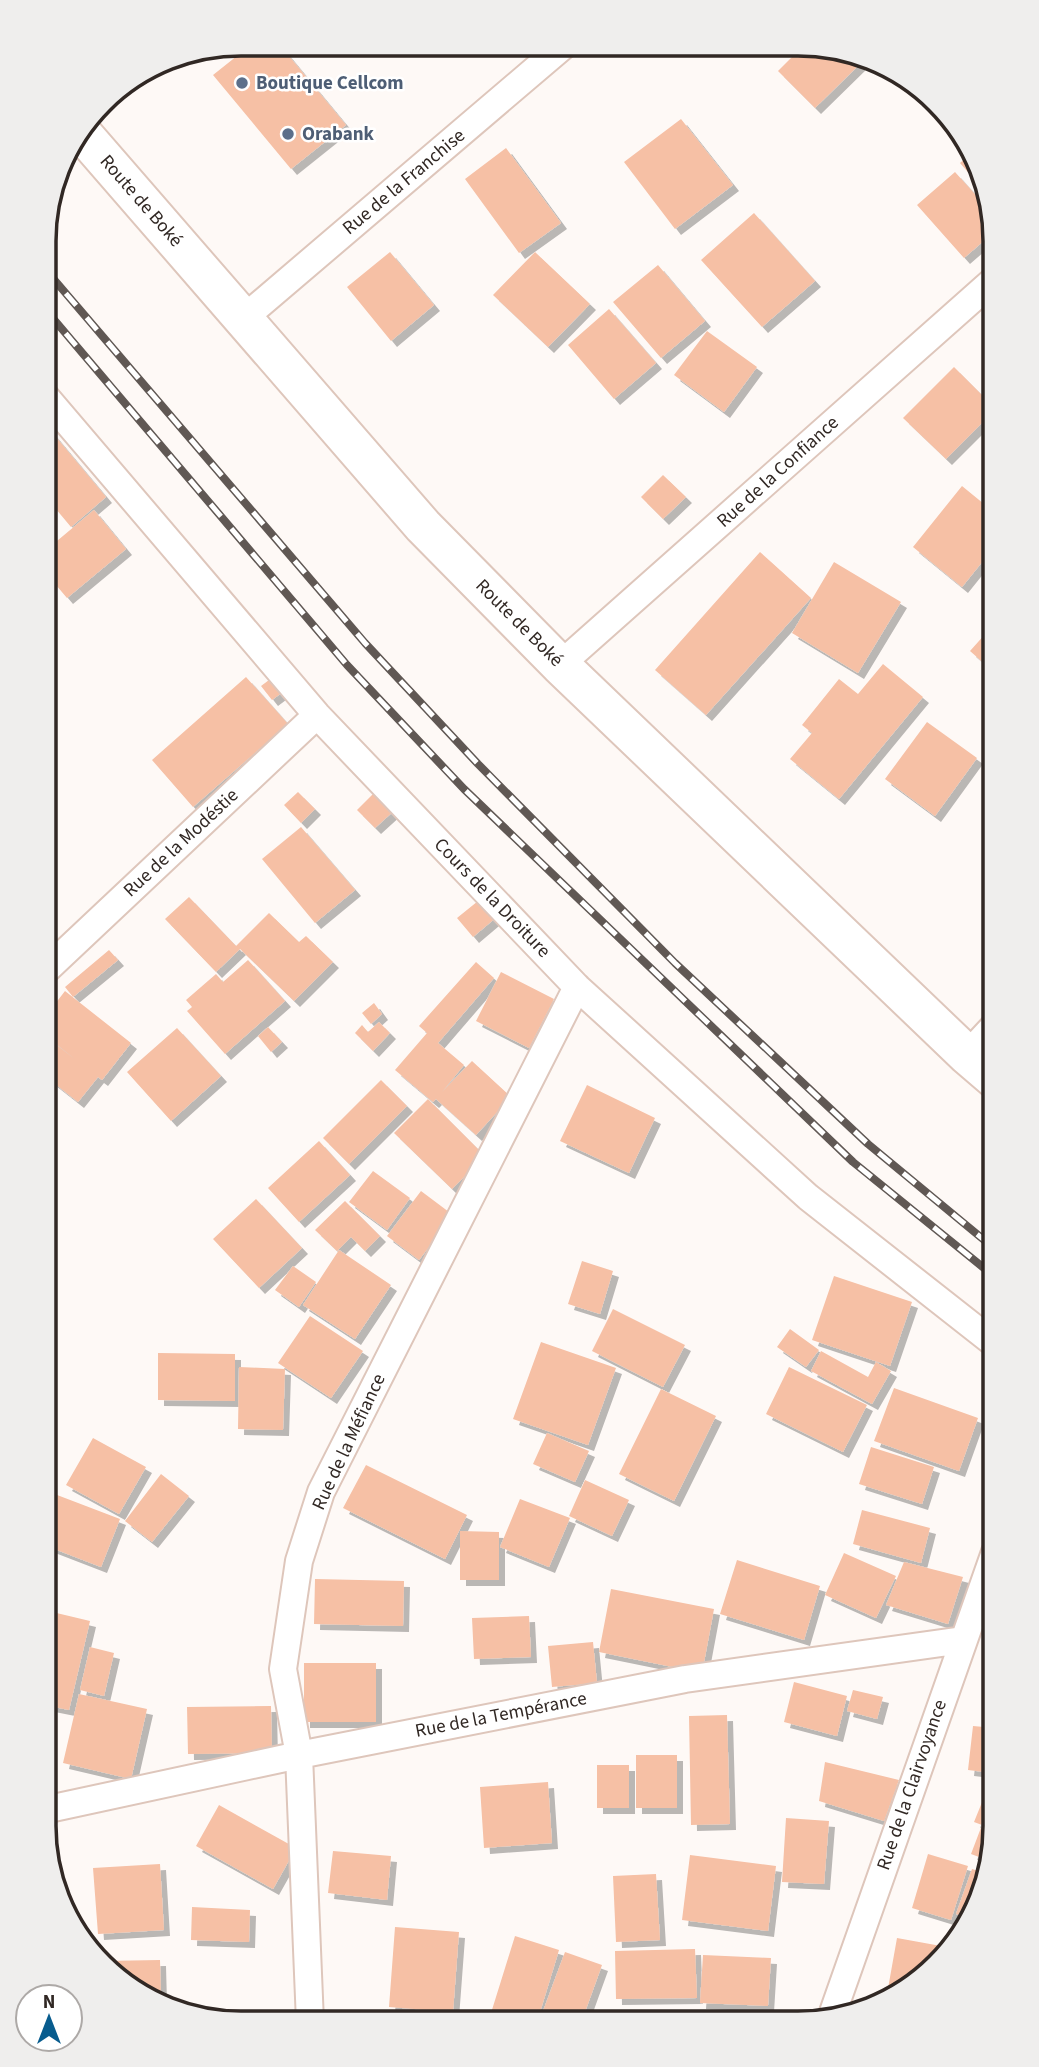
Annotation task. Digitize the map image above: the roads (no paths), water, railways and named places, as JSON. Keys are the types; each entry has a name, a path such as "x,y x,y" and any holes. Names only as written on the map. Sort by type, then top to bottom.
{"main road":[{"name":"Route de Boké","path":"87,139 422,526 560,665 981,1067"}],"street":[{"name":"Rue de la Franchise","path":"244,318 552,56"},
{"name":"Rue de la Confiance","path":"560,665 983,290"},
{"name":"Cours de la Droiture","path":"56,409 317,715 577,987 808,1197 983,1335"},
{"name":"Rue de la Modéstie","path":"56,961 317,715"},
{"name":"Rue de la Méfiance","path":"310,2011 299,1755 283,1669 299,1561 321,1492 577,987"},
{"name":"Rue de la Clairvoyance","path":"835,2007 983,1585"},
{"name":"Rue de la Tempérance","path":"56,1807 299,1755 685,1679 963,1640"}],"railway":[{"path":"56,282 365,643 478,764 675,963 868,1144 983,1239"},
{"path":"56,322 347,665 464,789 853,1162 983,1267"}],"place":[{"name":"Boutique Cellcom","path":"242,83"},
{"name":"Orabank","path":"288,134"}]}
